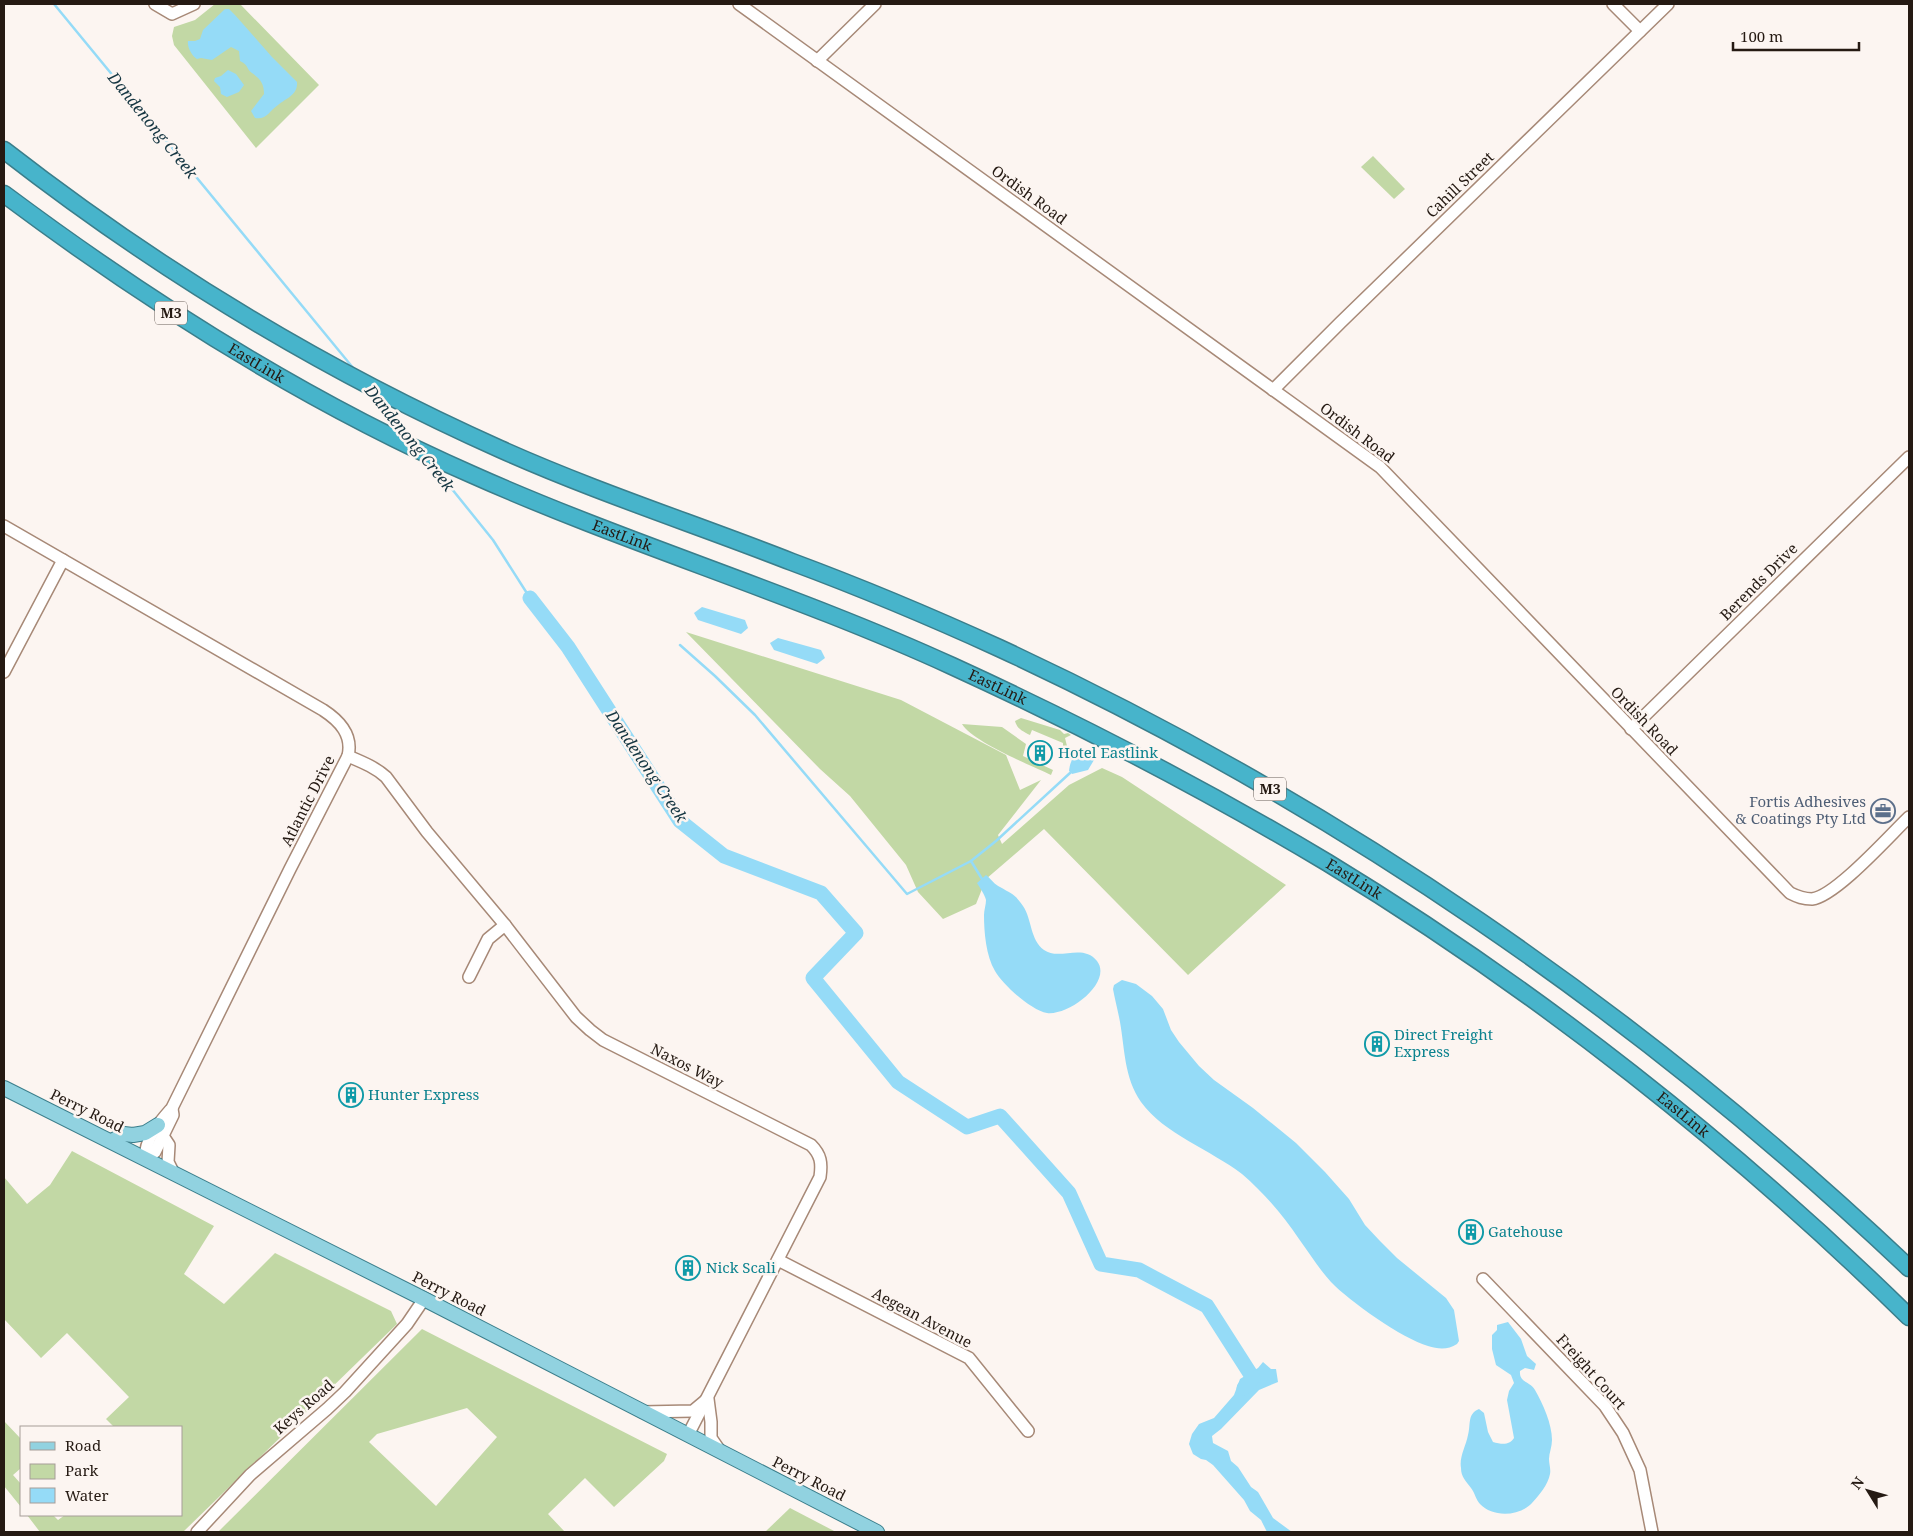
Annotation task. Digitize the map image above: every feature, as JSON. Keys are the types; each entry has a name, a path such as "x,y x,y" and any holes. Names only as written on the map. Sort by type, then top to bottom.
{"highway":[{"name":"M3","path":"5,151 116,233 184,279 311,354 390,397 539,466 798,564 977,638 1048,671 1185,741 1288,798 1463,909 1585,995 1762,1135 1909,1268"},
{"name":"EastLink","path":"4,194 80,251 175,315 349,415 471,474 580,521 822,610 944,662 1129,751 1209,794 1325,862 1492,970 1632,1075 1785,1200 1909,1317"}],"main road":[{"name":"Perry Road","path":"4,1088 424,1299 877,1532"},
{"path":"112,1141 124,1134 145,1134 160,1130"}],"street":[{"path":"155,4 172,14 194,4"},
{"name":"Ordish Road","path":"739,4 1380,467 1790,893 1801,898 1814,898 1826,894 1839,884 1909,817"},
{"path":"817,61 875,4"},
{"path":"1613,4 1640,31"},
{"name":"Cahill Street","path":"1274,390 1340,323 1668,4"},
{"name":"Berends Drive","path":"1631,729 1909,457"},
{"name":"Atlantic Drive","path":"4,526 333,716 350,742 348,756 172,1108 160,1130 145,1147 145,1159"},
{"path":"4,672 63,560"},
{"name":"Naxos Way","path":"348,756 374,768 386,778 427,832 505,925 576,1017 590,1030 603,1040 811,1145 818,1152 822,1163 820,1177 688,1435"},
{"path":"470,977 488,939 505,925"},
{"path":"160,1130 169,1145 168,1162 174,1174"},
{"name":"Aegean Avenue","path":"778,1260 968,1358 1028,1431"},
{"name":"Freight Court","path":"1483,1279 1605,1406 1624,1433 1640,1470 1652,1532"},
{"name":"Keys Road","path":"197,1532 250,1475 345,1392 407,1324 424,1299"},
{"path":"642,1412 693,1411 708,1399"},
{"path":"708,1399 711,1438 721,1452"}],"green space":[{"path":"215,4 240,4 319,85 256,148 174,45 172,36 174,27 195,20"},
{"path":"1373,156 1405,189 1394,199 1361,167"},
{"path":"686,632 901,700 1006,755 1020,790 1041,780 998,835 1002,844 1069,785 1102,768 1122,777 1286,885 1188,975 1044,829 986,879 976,904 943,919 918,892 906,865 850,796 820,769"},
{"path":"1021,718 1060,730 1064,734 1068,733 1071,735 1065,738 1067,746 1063,749 1063,743 1032,730 1030,735 1023,731 1017,726 1015,721"},
{"path":"962,724 1002,727 1026,744 1023,756 1053,770 1051,775 989,745 968,731"},
{"path":"72,1151 214,1226 184,1274 224,1304 275,1253 391,1311 397,1324 183,1532 40,1532 28,1516 54,1516 58,1520 64,1516 182,1516 182,1426 113,1426 106,1419 129,1397 67,1333 41,1358 4,1319 4,1177 27,1204 50,1185"},
{"path":"422,1329 667,1454 664,1461 614,1507 585,1478 548,1514 565,1532 218,1532","holes":["467,1408 497,1437 436,1506 369,1442 377,1434"]},
{"path":"4,1421 20,1438 20,1469 13,1475 20,1483 20,1506 4,1486"},
{"path":"790,1508 836,1532 765,1532"}],"water":[{"path":"225,9 229,9 235,15 297,82 294,93 262,118 255,118 251,111 264,94 262,84 245,64 240,61 239,51 231,47 212,60 197,59 189,49 188,41 200,39 203,30"},
{"path":"228,70 236,74 244,85 239,92 227,97 221,94 220,87 214,81 215,78"},
{"path":"702,607 745,620 748,628 741,634 698,620 694,613"},
{"path":"778,638 821,650 825,658 817,664 774,650 770,643"},
{"path":"1079,751 1088,752 1094,760 1088,770 1072,774 1069,771 1071,763"},
{"path":"986,875 996,885 1013,895 1020,902 1026,911 1036,941 1044,950 1057,954 1085,953 1097,961 1100,969 1099,978 1094,987 1077,1003 1056,1012 1047,1013 1040,1011 1018,996 999,977 992,965 985,936 984,913 986,900 977,883"},
{"path":"1122,980 1136,984 1152,996 1163,1009 1171,1030 1179,1042 1199,1066 1214,1080 1253,1108 1296,1143 1349,1199 1365,1225 1380,1241 1397,1258 1446,1298 1454,1310 1459,1341 1457,1344 1450,1347 1435,1348 1417,1342 1391,1328 1363,1309 1331,1282 1280,1213 1250,1181 1230,1165 1175,1133 1151,1113 1135,1093 1128,1073 1113,989 1114,985"},
{"path":"1508,1322 1521,1339 1527,1356 1536,1364 1534,1370 1525,1368 1520,1371 1520,1375 1523,1380 1533,1387 1541,1401 1549,1421 1552,1445 1549,1457 1550,1474 1545,1486 1535,1500 1527,1507 1521,1511 1506,1514 1485,1509 1477,1501 1463,1476 1461,1464 1470,1420 1475,1411 1479,1409 1484,1413 1488,1432 1493,1442 1502,1444 1512,1441 1514,1438 1507,1400 1509,1391 1514,1383 1511,1375 1496,1365 1492,1349 1492,1335 1497,1330 1497,1325"},
{"path":"1263,1362 1271,1369 1276,1369 1278,1382 1259,1390 1212,1436 1213,1443 1228,1451 1231,1461 1238,1467 1251,1487 1258,1492 1273,1518 1292,1532 1267,1532 1261,1520 1250,1511 1244,1500 1213,1465 1193,1454 1189,1444 1192,1434 1199,1424 1214,1418 1234,1395 1240,1379 1258,1368"}],"waterway":[{"name":"Dandenong Creek","path":"54,4 354,369"},
{"name":"Dandenong Creek","path":"378,399 410,437"},
{"name":"Dandenong Creek","path":"431,463 493,540 530,598"},
{"name":"Dandenong Creek","path":"530,598 568,647 680,821 724,856 821,893 856,933 813,978 898,1082 967,1127 1000,1116 1069,1193 1101,1264 1139,1270 1207,1306 1253,1378 1244,1388"},
{"path":"680,645 755,715 907,894 971,861 996,841 1070,773"},
{"path":"971,861 982,879"}],"place":[{"name":"Hotel Eastlink","path":"1040,753"},
{"name":"Fortis Adhesives & Coatings Pty Ltd","path":"1883,811"},
{"name":"Direct Freight Express","path":"1377,1044"},
{"name":"Hunter Express","path":"351,1095"},
{"name":"Gatehouse","path":"1471,1232"},
{"name":"Nick Scali","path":"688,1268"}]}
